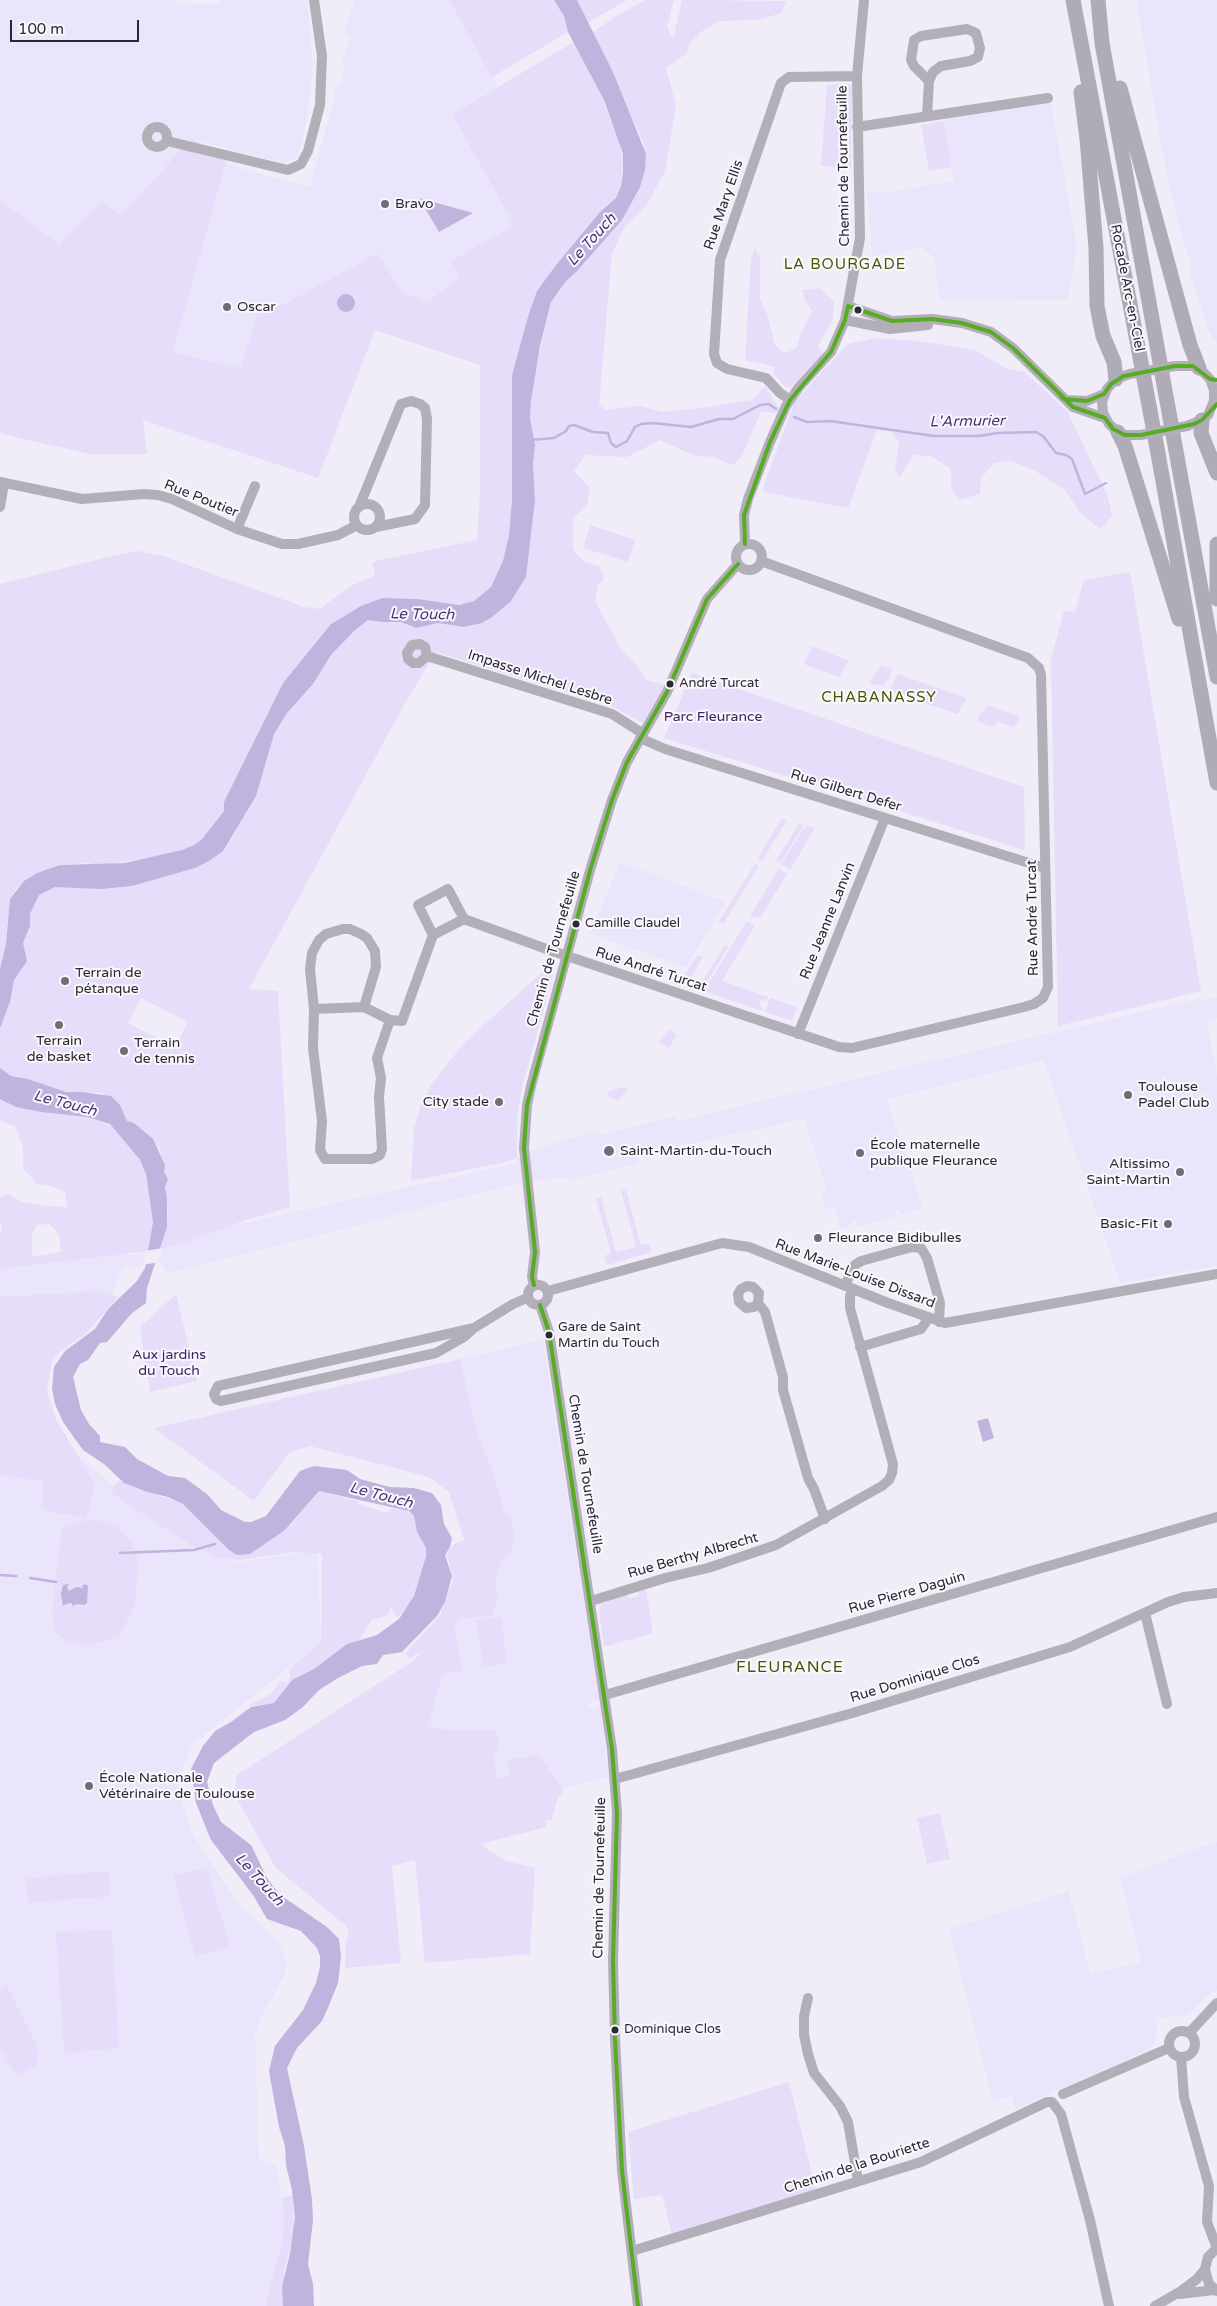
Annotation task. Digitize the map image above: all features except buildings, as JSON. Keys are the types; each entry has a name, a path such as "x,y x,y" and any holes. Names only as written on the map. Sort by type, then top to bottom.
{"highway":[{"path":"1074,7 1071,19 1087,139 1096,248 1096,306 1102,336 1123,377"},
{"name":"Rocade Arc-en-Ciel","path":"1074,7 1157,448 1217,783"},
{"path":"1099,7 1190,345 1199,368"},
{"name":"Rocade Arc-en-Ciel","path":"1099,7 1102,43 1217,677"},
{"path":"1202,420 1202,438 1217,473"},
{"path":"1118,432 1125,446 1184,637 1195,688 1200,696"},
{"path":"1217,544 1217,599"}],"street":[{"path":"167,141 288,170 301,164 308,150 320,105 322,56 314,0"},
{"name":"Chemin de Tournefeuille","path":"745,544 744,515 748,499 770,442 790,400 831,352 846,320 860,238 857,76 864,0"},
{"path":"927,116 929,81 933,72 941,66 970,61 978,56 980,48 976,33 967,29 921,36 914,40 912,48 914,66 929,81"},
{"name":"Rue Mary Ellis","path":"790,400 780,393 766,378 727,369 717,363 714,354 720,260 781,83 788,77 857,76"},
{"path":"857,127 1048,98"},
{"path":"848,306 892,321 922,318 962,323 991,332 1073,407 1105,418"},
{"path":"846,320 890,329 904,329 918,325 971,330 1003,341"},
{"path":"1064,399 1087,401 1104,394 1123,377 1175,366 1193,366 1199,368 1213,379 1215,406 1202,420 1187,426 1141,435 1125,435 1118,432 1105,418 1102,407 1104,394"},
{"path":"411,401 420,404 425,408 427,419 426,505 415,519 370,530 363,529 357,525 354,519 359,507 402,404 411,401"},
{"path":"0,507 2,483"},
{"name":"Rue Poutier","path":"2,483 82,499 144,494 158,495 237,529 282,544 298,544 338,535 357,525"},
{"path":"237,529 255,486"},
{"path":"359,507 365,504 377,509 380,515 376,527"},
{"path":"745,544 753,544 760,549 761,561 756,568 748,570 738,564 736,552 745,544"},
{"name":"Rue André Turcat","path":"464,920 839,1047 852,1048 1034,1004 1043,998 1048,988 1042,675 1035,663 1028,658 761,561"},
{"name":"Chemin de Tournefeuille","path":"534,1285 532,1277 535,1252 524,1148 525,1122 531,1086 567,956 619,780 641,735 674,677 707,599 738,564"},
{"name":"Impasse Michel Lesbre","path":"427,656 612,714 641,735"},
{"name":"Rue Gilbert Defer","path":"641,735 664,749 1045,868"},
{"name":"Rue Jeanne Lanvin","path":"798,1034 885,818"},
{"path":"314,1009 364,1007 398,1022 404,1018 432,935 418,905 448,889 464,920 432,935"},
{"path":"364,1007 376,967 375,951 367,938 361,934 343,928 326,934 319,940 312,953 310,969 314,1009 313,1048 322,1121 320,1150 325,1159 330,1161 372,1159 380,1156 382,1149 378,1097 381,1078 377,1058 390,1020"},
{"name":"Rue Marie-Louise Dissard","path":"548,1292 722,1242 749,1247 939,1322 961,1322 1217,1274"},
{"path":"849,1287 855,1265 912,1247 921,1248 927,1258 940,1303 939,1322"},
{"path":"534,1285 542,1285 548,1292 547,1300 540,1305 532,1304 527,1298 528,1290 534,1285"},
{"name":"Rue Berthy Albrecht","path":"590,1601 749,1555 776,1545 825,1519 889,1480 893,1464 850,1308 849,1287"},
{"path":"474,1328 218,1386 214,1390 214,1394 216,1399 221,1400 436,1353 464,1337 474,1328 513,1304 527,1298"},
{"path":"758,1303 765,1312 783,1377 783,1390 808,1478 825,1519"},
{"name":"Chemin de Tournefeuille","path":"540,1305 549,1332 605,1695 615,1779 617,1838 612,1961 614,2031 622,2171 638,2306"},
{"path":"860,1347 921,1329 928,1319"},
{"path":"354,1355 357,1370"},
{"name":"Rue Pierre Daguin","path":"605,1695 1217,1517"},
{"name":"Rue Dominique Clos","path":"615,1779 839,1716 1070,1647 1184,1597 1217,1593"},
{"path":"1145,1613 1167,1704"},
{"path":"808,1998 804,2016 804,2035 808,2054 814,2073 840,2106 848,2122 858,2181"},
{"path":"1189,2033 1217,2002"},
{"path":"1180,2030 1189,2033 1195,2040 1194,2049 1189,2055 1175,2056 1169,2048 1169,2038 1180,2030"},
{"path":"1063,2094 1169,2048"},
{"path":"1155,2306 1174,2296 1197,2279 1204,2270 1208,2257 1217,2248 1207,2222 1209,2186 1184,2097 1182,2057"},
{"name":"Chemin de la Bouriette","path":"632,2250 921,2162 1038,2105 1052,2102 1061,2114 1090,2220 1109,2306"},
{"path":"1204,2270 1207,2281 1216,2290"},
{"path":"1174,2296 1200,2290 1216,2290"}],"shaded area":[{"path":"0,0 177,0 177,3 220,4 220,0 307,0 313,67 308,113 301,147 296,158 282,163 191,139 121,215 101,201 59,246 0,200"},
{"path":"355,0 449,0 498,86 452,114 514,225 451,261 460,276 427,303 400,291 378,253 282,305 257,314 241,368 173,352 226,164 310,187 334,99 334,89 341,82 344,66 341,64 351,36 344,33"},
{"path":"1136,0 1217,0 1217,344 1208,330 1190,273 1191,263 1181,235 1166,171"},
{"path":"1050,99 1077,246 1068,300 939,299 934,257 921,248 872,256 867,191 890,192 954,181 944,117"},
{"path":"620,862 726,902 686,967 590,934"},
{"name":"École Nationale Vétérinaire de Toulouse","path":"1217,997 1217,1018 1207,1021 1217,1076 1217,1266 1120,1283 1044,1060 887,1099 923,1208 901,1215 899,1209 895,1210 896,1216 858,1227 856,1221 851,1222 852,1225 840,1229 834,1207 825,1210 822,1198 826,1188 804,1119 638,1155 639,1163 569,1180 568,1177 520,1183 188,1269 166,1273 160,1262 124,1269 121,1271 113,1295 35,1327 49,1431 113,1485 143,1498 236,1562 317,1551 321,1642 193,1744 178,1781 181,1802 194,1836 238,1904 276,1938 287,1961 284,1976 260,2020 255,2034 259,2159 277,2166 284,2218 282,2241 267,2299 267,2306 0,2306 0,1262 77,1249 129,1255 160,1249 217,1229 517,1163 517,1158 529,1151 594,1131 601,1134 674,1117 677,1121 1196,999 1203,1000"},
{"path":"543,1340 599,1699 588,1703 591,1709 600,1705 609,1776 540,1795 546,1827 384,1868 442,1675 461,1670 452,1612 466,1542 480,1527 498,1501 489,1465 478,1436 460,1359"},
{"path":"1217,1841 1217,1990 1210,1993 1188,2015 1155,2018 1158,2031 1154,2046 1151,2049 1015,2109 1012,2096 993,2101 949,1929 1069,1891 1090,1974 1141,1962 1120,1878"}],"green space":[{"path":"449,0 554,0 564,16 568,32 492,77"},
{"path":"577,0 627,0 587,23"},
{"path":"645,0 674,0 667,27 673,39 682,0 787,1 781,13 759,20 719,21 701,32 690,43 687,53 666,68 676,105 665,171 646,206 624,228 612,253 599,405 606,410 641,406 662,412 707,407 752,400 765,386 779,408 776,413 761,412 742,456 733,465 713,457 693,455 660,440 627,457 585,455 574,471 589,487 588,505 573,518 573,549 583,561 599,566 603,574 603,581 598,584 595,601 621,649 638,667 646,680 666,685 642,723 614,707 436,652 404,705 249,989 278,991 290,1207 160,1249 168,1214 165,1187 167,1177 164,1172 165,1167 159,1148 127,1121 122,1109 102,1093 66,1093 28,1079 11,1076 0,1068 0,1028 10,1002 14,979 26,961 23,943 30,926 30,914 34,903 39,895 55,887 132,886 195,868 230,841 237,825 247,812 274,734 287,713 313,684 331,655 354,631 368,620 401,622 416,628 438,623 463,627 517,592 526,577 535,500 533,465 535,445 530,418 533,382 551,302 566,281 611,233 630,205 644,143 628,111 613,72 592,33 613,18","holes":["141,998 188,1022 175,1047 128,1023"]},
{"path":"574,42 599,89 619,142 623,159 621,186 616,198 600,212 537,291 529,313 512,375 512,500 509,535 503,561 491,587 474,601 459,605 418,599 382,598 361,606 331,624 283,683 224,802 224,811 202,839 188,848 155,857 102,865 88,863 60,865 31,876 17,888 10,899 6,944 0,969 0,584 138,551 163,556 304,607 320,609 349,587 375,575 372,562 477,540 480,493 480,365 375,330 318,478 143,420 147,454 90,454 14,437 0,432 0,200 59,245 101,201 121,215 191,139 228,156 173,352 241,368 257,314 282,305 378,253 400,291 427,303 460,276 451,261 514,225 452,114"},
{"path":"852,84 851,168 821,166 827,85"},
{"path":"944,121 952,167 929,171 921,125"},
{"path":"755,248 760,258 760,299 767,314 775,345 784,353 796,349 802,330 813,311 805,301 802,290 819,288 834,301 833,319 818,346 822,354 790,388 784,386 773,373 776,367 745,360 751,259"},
{"path":"875,338 918,341 975,350 1007,369 1024,372 1067,411 1107,494 1112,516 1100,529 1081,514 1065,490 1034,470 1011,461 994,463 981,478 980,494 959,500 951,489 951,469 931,456 913,455 899,478 895,469 899,444 892,432 877,430 848,508 768,493 762,490 795,401 848,344"},
{"path":"590,525 635,540 628,562 583,548"},
{"path":"1130,572 1201,991 1058,1026 1051,659 1064,611 1075,612 1084,580"},
{"path":"812,646 849,661 839,677 804,664"},
{"path":"881,665 892,669 889,679 883,685 869,684"},
{"name":"Parc Fleurance","path":"692,673 1024,787 1025,850 664,738"},
{"path":"898,673 967,698 957,714 890,691"},
{"path":"989,705 1020,717 1014,727 998,722 993,727 977,722 980,714"},
{"path":"782,818 787,820 762,861 758,858"},
{"path":"800,823 804,825 780,863 776,860"},
{"path":"806,825 815,828 790,870 781,864"},
{"path":"755,864 759,866 723,924 719,921"},
{"path":"779,869 787,874 760,918 750,916"},
{"path":"747,921 755,926 722,981 768,997 766,1001 761,1000 759,1006 763,1008 762,1011 704,991"},
{"path":"725,945 729,946 702,990 698,988"},
{"path":"697,955 703,957 687,984 680,982"},
{"path":"553,962 552,979 522,1088 517,1118 517,1158 411,1181 414,1128 421,1105 433,1082 464,1043"},
{"path":"770,998 797,1007 792,1021 765,1012"},
{"path":"669,1030 677,1034 669,1048 659,1042"},
{"path":"623,1087 628,1089 618,1101 608,1096 607,1092"},
{"path":"0,1099 16,1107 41,1112 88,1117 112,1126 144,1166 153,1214 151,1241 148,1251 0,1269 0,1236 2,1228 0,1223 0,1198 8,1193 20,1201 45,1206 67,1207 65,1192 51,1186 37,1184 23,1168 23,1147 15,1126 0,1121","holes":["50,1224 59,1235 61,1252 32,1257 32,1235 37,1225"]},
{"path":"626,1190 641,1245 649,1243 652,1252 607,1265 604,1256 611,1253 596,1199 601,1197 616,1252 636,1247 621,1191"},
{"path":"101,1291 118,1297 86,1333 61,1351 52,1361 47,1391 56,1419 95,1485 86,1518 43,1510 43,1481 0,1475 0,1297"},
{"name":"Aux jardins du Touch","path":"176,1294 197,1381 150,1392 140,1327"},
{"path":"460,1359 478,1436 494,1475 504,1511 511,1518 515,1541 510,1553 500,1562 495,1581 498,1594 492,1616 461,1618 454,1623 462,1670 442,1675 428,1726 453,1731 494,1730 499,1738 499,1749 493,1752 497,1778 510,1776 507,1760 540,1755 563,1791 557,1800 552,1820 545,1821 546,1827 480,1844 506,1861 535,1868 530,1954 425,1963 415,1860 392,1866 401,1963 345,1968 346,1944 349,1933 346,1926 276,1868 234,1794 237,1775 410,1663 423,1651 409,1659 405,1654 440,1615 453,1581 447,1553 454,1544 464,1540 449,1492 429,1477 310,1446 289,1453 254,1501 154,1428"},
{"path":"118,1480 137,1489 183,1503 210,1529 254,1551 290,1526 319,1491 358,1501 358,1504 387,1513 393,1508 405,1510 414,1516 416,1526 427,1551 414,1596 410,1604 397,1618 391,1606 386,1616 371,1620 359,1640 347,1644 314,1669 292,1680 274,1703 247,1706 270,1694 281,1681 287,1683 291,1676 289,1669 321,1642 322,1554 295,1552 239,1560 217,1557 189,1544 111,1492"},
{"path":"94,1519 114,1526 130,1540 138,1561 135,1605 119,1636 89,1646 68,1642 55,1633 52,1611 62,1526"},
{"path":"646,1589 653,1633 604,1647 599,1611 601,1604 627,1594 629,1599 639,1596 638,1591"},
{"path":"501,1617 507,1663 483,1667 476,1620"},
{"path":"940,1813 950,1859 927,1864 917,1818"},
{"path":"206,1867 230,1946 195,1956 173,1875"},
{"path":"109,1871 111,1896 28,1903 26,1878"},
{"path":"112,1930 119,2048 64,2053 56,1932"},
{"path":"7,1986 39,2050 36,2065 19,2074 14,2073 0,2046 0,1990"},
{"path":"789,2082 816,2190 672,2235 662,2195 634,2199 628,2132"},
{"path":"293,2196 294,2232 284,2272 283,2306 267,2306 267,2299 282,2241 284,2218 282,2197"}],"water":[{"path":"554,0 577,0 613,72 646,154 645,170 640,187 622,220 566,281 551,302 540,346 531,401 530,418 535,445 533,465 535,500 526,577 511,601 482,623 463,627 438,623 416,628 401,622 368,620 354,631 331,655 313,684 287,713 274,734 256,796 223,851 209,861 195,868 132,886 101,889 55,887 39,895 30,914 30,926 23,943 27,961 14,980 10,1002 0,1028 0,969 6,944 10,899 24,881 37,873 60,865 125,863 182,850 194,845 202,839 224,811 224,802 283,683 331,624 361,606 382,598 418,599 459,605 474,601 491,587 503,561 509,535 512,500 512,375 529,313 537,291 556,265 600,212 616,198 621,186 623,172 623,154 604,100 568,32 564,16"},
{"path":"419,198 473,213 439,232"},
{"path":"346,294 352,297 355,303 352,309 346,312 340,309 337,303 340,297"},
{"path":"0,1068 11,1076 28,1079 66,1092 111,1096 120,1105 127,1121 134,1123 153,1139 165,1165 164,1172 168,1179 165,1187 167,1227 147,1288 146,1303 132,1313 107,1342 100,1343 88,1360 80,1364 73,1377 81,1410 89,1424 100,1436 100,1442 125,1447 137,1459 168,1476 185,1478 207,1494 221,1510 245,1522 251,1522 266,1516 300,1471 314,1466 347,1470 360,1479 390,1487 414,1488 432,1493 441,1505 444,1524 452,1538 450,1547 445,1555 452,1576 445,1602 437,1616 402,1652 383,1655 377,1664 362,1666 338,1678 319,1690 303,1707 285,1720 254,1732 214,1763 207,1782 213,1805 221,1822 251,1845 267,1878 279,1894 327,1927 339,1939 341,1957 338,1983 322,2021 297,2048 287,2068 304,2146 312,2199 313,2220 308,2264 313,2284 314,2306 283,2306 282,2287 290,2253 295,2217 292,2190 286,2165 285,2146 279,2127 269,2071 275,2046 303,2010 316,1983 320,1967 320,1956 317,1948 301,1931 267,1919 253,1895 211,1840 196,1803 191,1769 203,1746 215,1731 251,1707 274,1703 292,1680 314,1669 347,1644 377,1635 399,1619 414,1596 426,1556 426,1548 417,1532 414,1516 409,1511 319,1491 285,1530 250,1554 237,1555 229,1550 183,1504 168,1497 147,1492 124,1483 104,1464 83,1450 63,1422 55,1404 52,1389 54,1367 65,1351 95,1329 108,1309 137,1281 145,1268 153,1222 146,1174 140,1160 110,1124 87,1117 16,1107 0,1099","holes":["298,1489 306,1489 308,1491 306,1498 298,1506 289,1510 288,1505 291,1496"]},
{"path":"988,1418 994,1438 983,1442 977,1421"},
{"path":"69,1584 67,1587 69,1591 76,1587 83,1588 82,1586 85,1584 88,1586 87,1603 72,1606 72,1603 63,1606 61,1594 63,1585"}],"pier":[{"path":"163,1248 159,1262 143,1265 145,1251"}],"waterway":[{"name":"L'Armurier","path":"530,440 554,438 566,431 569,426 574,425 593,432 608,433 611,443 616,447 627,441 635,427 641,424 653,423 691,427 719,419 733,419 760,405 769,404 776,409"},
{"name":"L'Armurier","path":"794,417 807,422 830,421 934,436 979,436 998,433 1036,432 1043,436 1056,453 1066,455 1072,459 1085,494 1106,483"},
{"name":"Le Touch","path":"274,1521 317,1480 322,1481"},
{"path":"120,1553 194,1550 215,1544"},
{"path":"0,1575 16,1576"},
{"path":"30,1578 56,1582"}],"transit line":[{"path":"745,544 744,515 770,442 790,400 831,352 845,320 848,306 892,321 932,319 962,323 991,332 1013,348 1073,407 1105,418 1113,429 1125,435 1141,435 1194,424 1202,420 1217,404"},
{"path":"1061,396 1064,399 1087,401 1104,394 1111,384 1124,376 1175,366 1193,366 1210,379 1217,380"},
{"path":"534,1285 532,1277 535,1252 524,1148 527,1105 591,867 612,800 627,762 667,692 707,599 738,564"},
{"path":"540,1305 549,1332 612,1749 617,1813 613,1961 615,2039 622,2171 638,2306"}],"place":[{"name":"Bravo","path":"385,204"},
{"name":"Oscar","path":"227,307"},
{"name":"André Turcat","path":"670,684"},
{"name":"Camille Claudel","path":"576,924"},
{"name":"Terrain de pétanque","path":"65,981"},
{"name":"Terrain de basket","path":"59,1025"},
{"name":"Terrain de tennis","path":"124,1051"},
{"name":"Toulouse Padel Club","path":"1128,1095"},
{"name":"City stade","path":"499,1102"},
{"name":"Saint-Martin-du-Touch","path":"609,1151"},
{"name":"École maternelle publique Fleurance","path":"860,1153"},
{"name":"Altissimo Saint-Martin","path":"1180,1172"},
{"name":"Basic-Fit","path":"1168,1224"},
{"name":"Fleurance Bidibulles","path":"818,1238"},
{"name":"Gare de Saint Martin du Touch","path":"549,1335"},
{"name":"École Nationale Vétérinaire de Toulouse","path":"89,1786"},
{"name":"Dominique Clos","path":"615,2030"}],"district":[{"name":"LA BOURGADE","path":"845,265"},
{"name":"CHABANASSY","path":"879,698"},
{"name":"FLEURANCE","path":"790,1668"}]}
